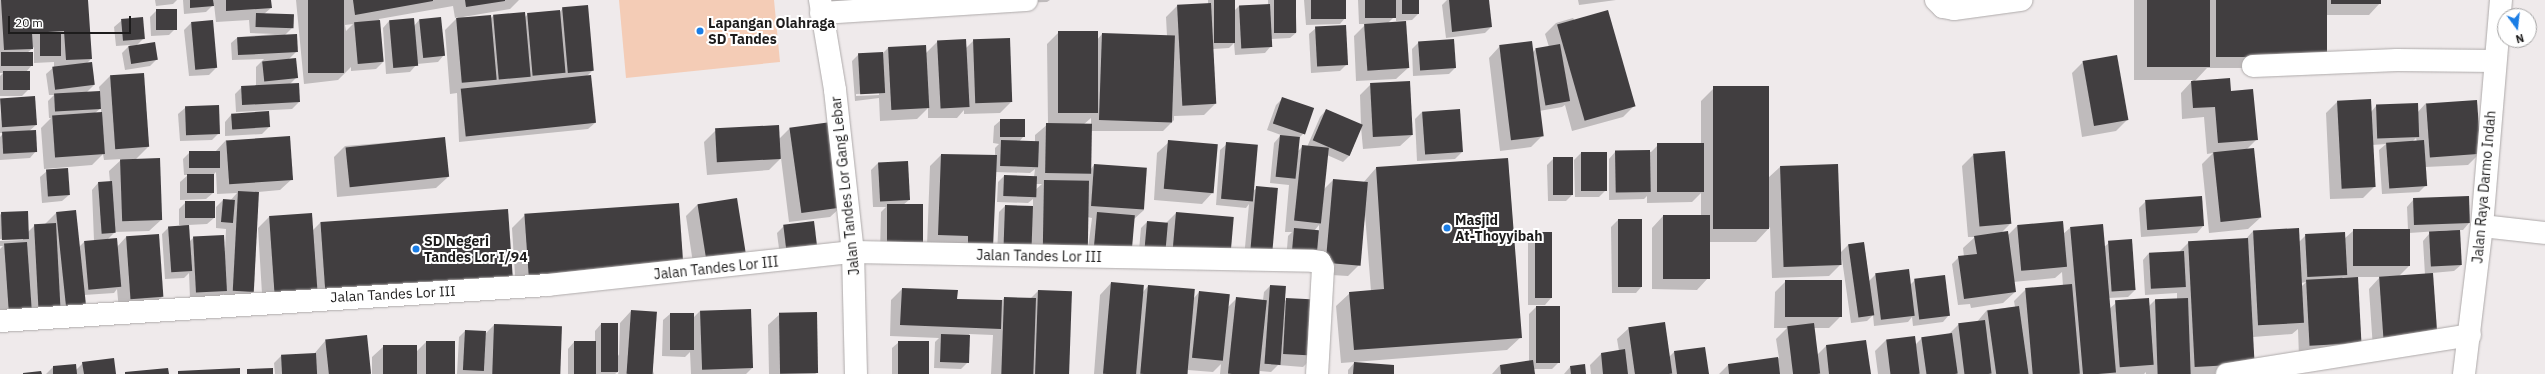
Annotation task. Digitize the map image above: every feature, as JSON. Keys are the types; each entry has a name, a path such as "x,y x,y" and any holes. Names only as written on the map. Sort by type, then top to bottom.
{"street":[{"path":"820,6 1026,0"},
{"path":"1936,0 1943,7 1954,9 2021,0"},
{"name":"Jalan Raya Darmo Indah","path":"2464,374 2470,335 2482,226 2501,0"},
{"name":"Jalan Tandes Lor Gang Lebar","path":"820,6 835,90 853,252 856,374"},
{"path":"2253,66 2396,60 2495,61"},
{"path":"2482,226 2545,233"},
{"name":"Jalan Tandes Lor III","path":"0,321 548,285 853,252 1316,261 1323,268 1317,374"},
{"path":"2227,374 2470,335"}],"shaded area":[{"name":"Lapangan Olahraga SD Tandes","path":"619,0 774,0 780,62 626,78"}],"building":[{"path":"1,0 88,0 92,59 66,60 64,31 32,33 33,49 4,50"},
{"path":"190,0 213,0 214,6 190,8"},
{"path":"226,0 271,0 272,8 226,11"},
{"path":"308,0 344,0 344,73 308,73"},
{"path":"353,0 433,0 433,1 355,15"},
{"path":"465,0 505,0 505,1 466,7"},
{"path":"1214,0 1235,0 1235,43 1214,43"},
{"path":"1274,0 1296,0 1296,33 1274,33"},
{"path":"1311,0 1346,0 1346,19 1311,19"},
{"path":"1365,0 1396,0 1396,18 1365,18"},
{"path":"1402,0 1419,0 1419,14 1402,14"},
{"path":"1449,0 1489,0 1492,27 1452,32"},
{"path":"2147,0 2210,0 2210,67 2147,67"},
{"path":"2216,0 2327,0 2327,57 2216,57"},
{"path":"2331,0 2381,0 2381,4 2331,4"},
{"path":"1211,3 1216,104 1182,106 1177,5"},
{"path":"1270,4 1272,47 1241,49 1239,6"},
{"path":"588,5 594,71 568,73 562,7"},
{"path":"156,9 177,9 177,30 156,30"},
{"path":"560,10 565,73 533,76 527,13"},
{"path":"1608,10 1636,106 1585,121 1557,25"},
{"path":"525,12 531,77 499,80 493,15"},
{"path":"256,13 294,14 293,28 256,27"},
{"path":"491,15 497,80 462,83 456,18"},
{"path":"143,17 145,39 123,41 121,19"},
{"path":"441,17 445,56 423,58 419,19"},
{"path":"414,18 418,66 393,68 389,20"},
{"path":"213,20 217,68 195,70 191,22"},
{"path":"380,20 384,62 358,64 354,22"},
{"path":"1406,21 1409,68 1367,71 1364,24"},
{"path":"1346,25 1348,65 1317,67 1315,27"},
{"path":"1058,31 1098,31 1098,113 1058,113"},
{"path":"1102,33 1175,36 1172,122 1099,120"},
{"path":"40,34 61,34 61,56 40,56"},
{"path":"297,34 298,52 238,55 237,37"},
{"path":"1010,38 1012,102 975,103 973,39"},
{"path":"966,39 970,107 941,108 937,41"},
{"path":"1454,39 1456,68 1420,70 1418,42"},
{"path":"1532,41 1544,136 1511,140 1499,45"},
{"path":"155,42 158,60 131,64 128,46"},
{"path":"1560,44 1570,101 1545,105 1535,48"},
{"path":"926,45 929,108 891,110 888,47"},
{"path":"1,52 33,52 33,66 1,66"},
{"path":"883,52 885,93 860,94 858,53"},
{"path":"2117,55 2128,120 2094,126 2083,61"},
{"path":"296,58 298,78 264,81 262,62"},
{"path":"92,62 95,85 55,90 52,67"},
{"path":"3,71 30,71 30,90 3,90"},
{"path":"144,73 149,147 115,149 110,75"},
{"path":"591,75 596,123 466,136 461,89"},
{"path":"2230,78 2231,91 2253,89 2258,140 2218,143 2215,107 2193,108 2191,81"},
{"path":"1410,81 1413,135 1373,137 1370,83"},
{"path":"299,83 300,102 242,105 241,86"},
{"path":"1713,86 1769,86 1769,229 1713,229"},
{"path":"100,91 101,109 55,111 54,93"},
{"path":"35,96 37,125 2,127 0,98"},
{"path":"1282,97 1314,108 1305,135 1273,123"},
{"path":"2371,99 2376,187 2342,189 2337,101"},
{"path":"2477,100 2481,154 2430,157 2426,104"},
{"path":"2418,103 2419,137 2377,138 2376,104"},
{"path":"219,105 220,134 186,135 185,106"},
{"path":"1326,109 1363,125 1350,156 1313,140"},
{"path":"1460,109 1463,152 1425,155 1422,112"},
{"path":"269,111 270,127 232,130 231,114"},
{"path":"102,112 105,154 55,157 52,115"},
{"path":"1000,119 1025,119 1025,137 1000,137"},
{"path":"831,122 843,207 801,213 789,128"},
{"path":"1046,123 1092,124 1091,174 1045,173"},
{"path":"779,125 781,159 717,162 715,128"},
{"path":"36,130 37,152 3,154 2,132"},
{"path":"1280,135 1300,137 1296,179 1276,177"},
{"path":"290,136 293,180 229,184 226,140"},
{"path":"445,137 449,177 350,187 346,147"},
{"path":"1001,140 1039,141 1038,167 1000,166"},
{"path":"1168,140 1218,144 1214,193 1164,189"},
{"path":"2424,140 2427,186 2389,189 2386,143"},
{"path":"1226,142 1258,145 1253,202 1221,199"},
{"path":"1657,143 1704,143 1704,192 1657,192"},
{"path":"1302,145 1329,148 1321,223 1294,221"},
{"path":"2254,148 2261,218 2221,222 2213,152"},
{"path":"1650,150 1651,192 1616,193 1615,151"},
{"path":"189,151 220,151 220,168 189,168"},
{"path":"2005,151 2011,224 1979,227 1973,154"},
{"path":"1581,152 1607,152 1607,191 1581,191"},
{"path":"941,154 997,155 993,248 968,247 968,236 938,235"},
{"path":"1553,157 1573,157 1573,195 1553,195"},
{"path":"160,158 162,220 122,221 120,159"},
{"name":"Masjid At-Thoyyibah","path":"1508,158 1522,338 1354,350 1349,292 1384,289 1376,167"},
{"path":"908,161 910,200 880,202 878,163"},
{"path":"1094,164 1147,168 1144,210 1091,206"},
{"path":"1838,164 1842,265 1784,267 1780,166"},
{"path":"68,168 70,195 48,196 46,170"},
{"path":"187,174 214,174 214,193 187,193"},
{"path":"1004,175 1037,176 1036,197 1003,196"},
{"path":"1333,179 1368,182 1361,266 1326,263"},
{"path":"1044,180 1089,181 1088,251 1043,250"},
{"path":"112,181 116,233 102,234 98,182"},
{"path":"1256,186 1278,188 1272,253 1250,251"},
{"path":"238,191 259,192 254,292 233,291"},
{"path":"2202,196 2204,226 2147,230 2145,200"},
{"path":"2469,196 2470,223 2414,225 2413,198"},
{"path":"737,198 746,252 706,259 697,204"},
{"path":"223,199 235,200 233,223 221,222"},
{"path":"185,201 215,201 215,218 185,218"},
{"path":"679,203 683,267 529,278 524,214"},
{"path":"887,204 923,204 923,245 887,245"},
{"path":"1005,205 1033,206 1031,249 1003,248"},
{"name":"SD Negeri Tandes Lor I/94","path":"508,209 513,276 325,289 320,222"},
{"path":"76,210 86,307 66,310 56,212"},
{"path":"28,211 29,239 2,240 1,212"},
{"path":"1097,212 1135,215 1132,253 1094,250"},
{"path":"1176,212 1234,217 1230,256 1173,251"},
{"path":"312,213 318,296 275,299 269,216"},
{"path":"1663,215 1710,215 1710,279 1663,279"},
{"path":"1618,219 1642,219 1642,287 1618,287"},
{"path":"814,221 818,253 787,257 783,225"},
{"path":"1147,221 1168,223 1165,257 1144,255"},
{"path":"2063,221 2067,267 2021,271 2017,225"},
{"path":"56,223 61,315 39,316 34,224"},
{"path":"2103,224 2116,372 2083,374 2070,227"},
{"path":"189,225 192,271 171,272 168,226"},
{"path":"1294,228 1319,230 1317,256 1292,254"},
{"path":"2299,228 2304,323 2258,325 2253,230"},
{"path":"2353,229 2410,229 2410,266 2353,266"},
{"path":"2460,230 2462,265 2431,267 2429,232"},
{"path":"2008,231 2016,292 1964,299 1958,256 1977,254 1974,236"},
{"path":"1535,232 1552,232 1552,298 1535,298"},
{"path":"2345,232 2347,275 2307,277 2305,234"},
{"path":"159,234 163,297 130,299 126,236"},
{"path":"224,235 227,291 196,293 193,237"},
{"path":"117,238 121,287 88,290 84,241"},
{"path":"2248,238 2255,364 2195,367 2188,241"},
{"path":"2132,239 2136,290 2112,292 2108,241"},
{"path":"27,242 32,316 9,317 4,244"},
{"path":"1864,242 1874,315 1858,318 1848,244"},
{"path":"2184,251 2186,287 2151,289 2149,253"},
{"path":"1909,269 1915,316 1881,320 1875,273"},
{"path":"2433,273 2437,335 2383,339 2379,277"},
{"path":"1945,275 1950,316 1919,319 1914,279"},
{"path":"2358,277 2361,343 2310,346 2306,280"},
{"path":"1785,280 1842,280 1842,317 1785,317"},
{"path":"1111,282 1144,285 1136,374 1103,374"},
{"path":"2072,284 2080,374 2033,374 2025,288"},
{"path":"1148,285 1195,289 1187,374 1140,374"},
{"path":"1270,285 1286,286 1280,365 1264,364"},
{"path":"902,288 958,290 957,299 1002,300 1001,329 900,325"},
{"path":"1038,290 1072,291 1069,374 1035,374"},
{"path":"1199,291 1230,294 1223,361 1192,358"},
{"path":"1004,297 1036,298 1033,374 1001,374"},
{"path":"1236,297 1267,300 1259,374 1228,374"},
{"path":"1286,298 1320,300 1317,356 1283,354"},
{"path":"2149,298 2154,365 2120,367 2115,300"},
{"path":"2188,298 2191,374 2158,374 2155,299"},
{"path":"1536,306 1560,306 1560,363 1536,363"},
{"path":"2019,306 2029,374 1996,374 1987,310"},
{"path":"751,309 753,368 702,370 700,311"},
{"path":"631,310 657,312 653,374 627,374"},
{"path":"817,312 818,373 780,374 779,313"},
{"path":"670,313 694,313 694,350 670,350"},
{"path":"1985,320 1992,374 1964,374 1958,323"},
{"path":"1665,322 1672,373 1635,374 1628,327"},
{"path":"601,323 618,323 618,372 601,372"},
{"path":"1814,323 1820,374 1793,374 1787,326"},
{"path":"494,324 562,326 560,374 492,374"},
{"path":"465,330 486,331 484,371 463,370"},
{"path":"1952,333 1958,374 1926,374 1921,337"},
{"path":"941,334 970,335 969,363 940,362"},
{"path":"367,335 371,374 329,374 325,339"},
{"path":"1915,336 1920,374 1890,374 1886,340"},
{"path":"1866,340 1871,374 1829,374 1826,345"},
{"path":"426,341 455,341 455,374 426,374"},
{"path":"574,341 596,341 596,374 574,374"},
{"path":"898,341 929,341 929,374 898,374"},
{"path":"383,345 417,345 417,374 383,374"},
{"path":"1705,347 1709,374 1677,374 1674,351"},
{"path":"1625,349 1628,374 1603,374 1601,353"},
{"path":"316,353 317,374 282,374 281,355"},
{"path":"1778,357 1780,374 1729,374 1728,364"},
{"path":"114,358 116,374 84,374 82,362"},
{"path":"1533,360 1535,374 1501,374 1500,365"},
{"path":"1354,362 1394,365 1394,374 1353,374"},
{"path":"76,364 77,374 53,374 53,366"},
{"path":"1585,364 1586,374 1571,374 1570,366"},
{"path":"168,368 169,374 125,374 125,372"},
{"path":"240,368 240,374 178,374 178,371"},
{"path":"273,368 273,374 247,374 247,369"},
{"path":"41,371 42,374 23,374 23,373"}],"place":[{"name":"Lapangan Olahraga SD Tandes","path":"700,31"},
{"name":"Masjid At-Thoyyibah","path":"1447,228"},
{"name":"SD Negeri Tandes Lor I/94","path":"416,249"}]}
